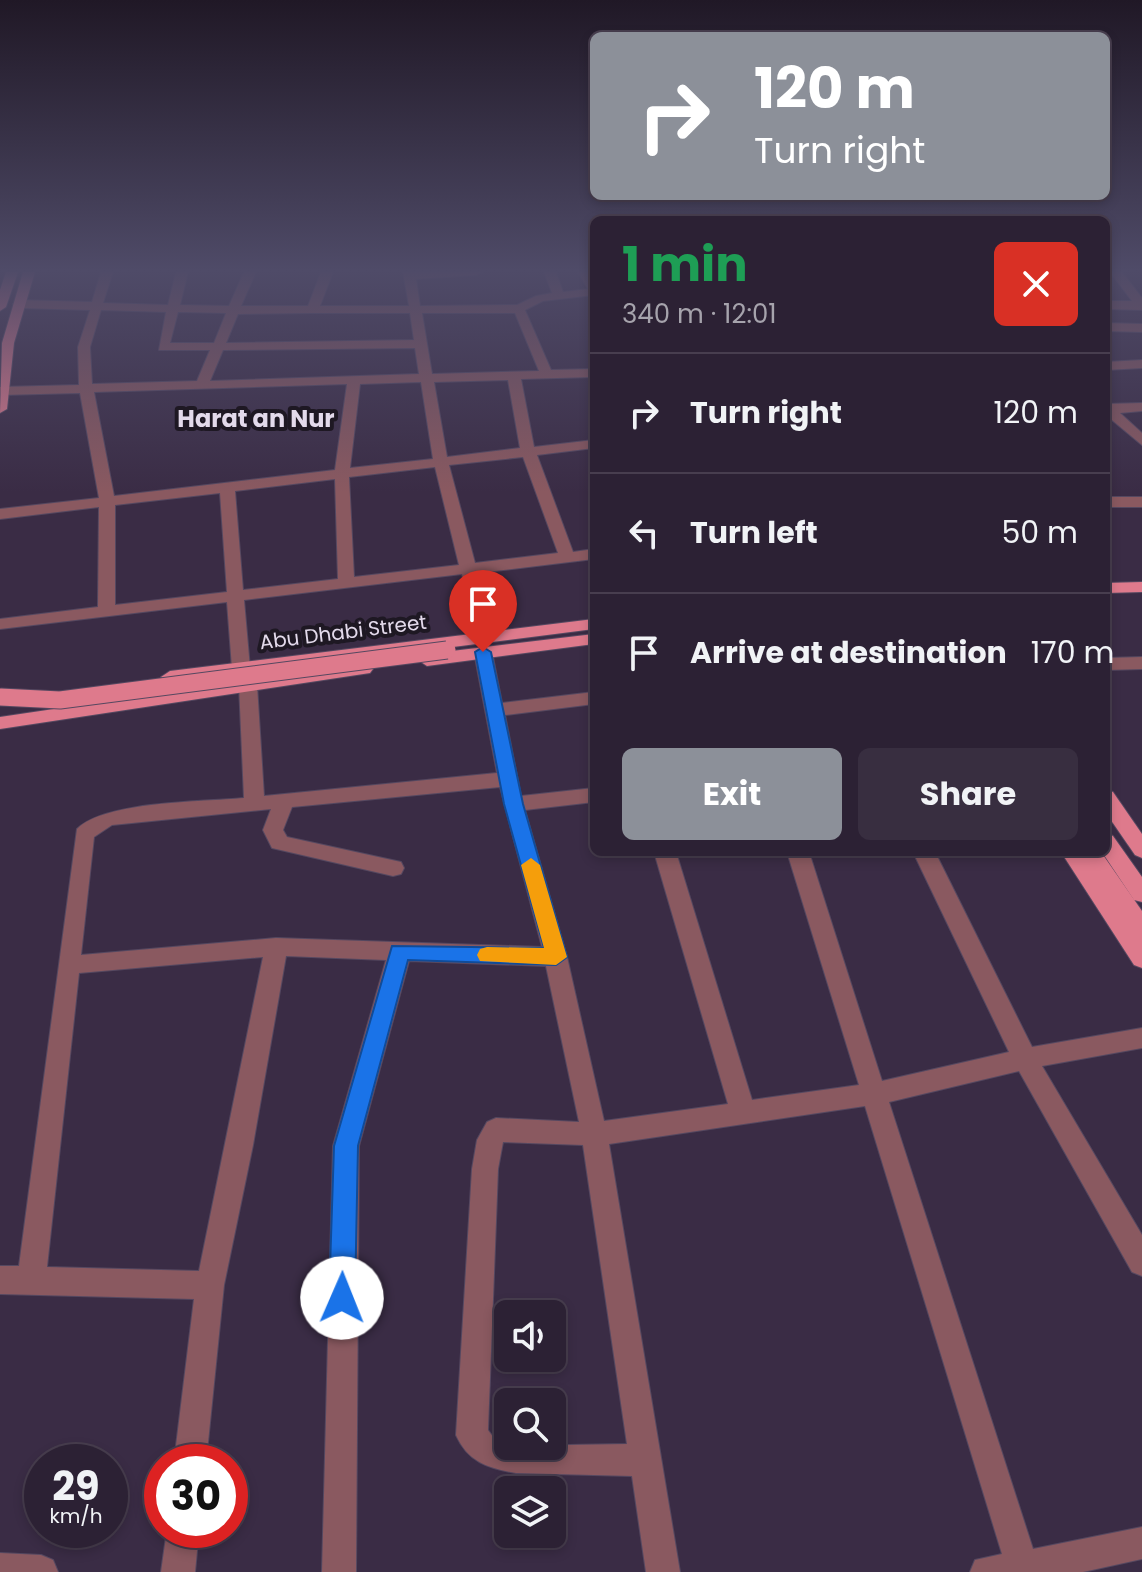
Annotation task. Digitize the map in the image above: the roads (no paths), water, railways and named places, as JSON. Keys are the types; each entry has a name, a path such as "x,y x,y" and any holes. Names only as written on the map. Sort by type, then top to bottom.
{"main road":[{"path":"0,409 8,345"},
{"path":"1110,576 1142,575"},
{"path":"1110,588 1142,587"},
{"path":"0,699 60,700 447,650 590,625"},
{"path":"0,723 117,694 484,644 590,639"},
{"path":"0,691 29,697"},
{"path":"0,699 117,694"},
{"path":"1110,803 1142,850"},
{"path":"1110,849 1142,929"},
{"path":"1075,856 1142,959"},
{"path":"1095,856 1126,883"}],"street":[{"path":"84,345 86,387 107,501 106,613"},
{"path":"163,345 218,348 351,345"},
{"path":"420,345 440,460 470,568 493,710 511,792 556,957 594,1134 663,1572"},
{"path":"534,345 546,373"},
{"path":"203,382 218,348"},
{"path":"1110,366 1142,364"},
{"path":"1,391 203,382 590,373"},
{"path":"513,374 528,451 567,557"},
{"path":"346,583 342,474 354,380"},
{"path":"1110,409 1142,407"},
{"path":"1110,412 1142,441"},
{"path":"0,514 590,444"},
{"path":"227,489 254,804"},
{"path":"1110,502 1142,502"},
{"path":"0,624 590,554"},
{"path":"1110,664 1142,663"},
{"path":"493,710 590,698"},
{"path":"32,1279 84,834 94,824 109,818 284,801 511,792 590,795"},
{"path":"284,801 273,830 279,843 393,868"},
{"path":"666,856 743,1112"},
{"path":"799,856 1024,1570"},
{"path":"926,856 1025,1059 1142,1262"},
{"path":"71,965 276,947 556,957"},
{"path":"192,1444 210,1285 240,1145 276,947"},
{"path":"339,1572 346,1146 400,952"},
{"path":"646,1460 559,1460 497,1453 483,1448 472,1435 485,1169 490,1140 496,1130 508,1128 594,1134 875,1094 1025,1059 1142,1038"},
{"path":"0,1280 210,1285"},
{"path":"987,1572 1024,1570 1142,1543"},
{"path":"178,1572 181,1548"},
{"path":"0,1570 41,1572"}],"district":[{"name":"Harat an Nur","path":"256,419"}]}
